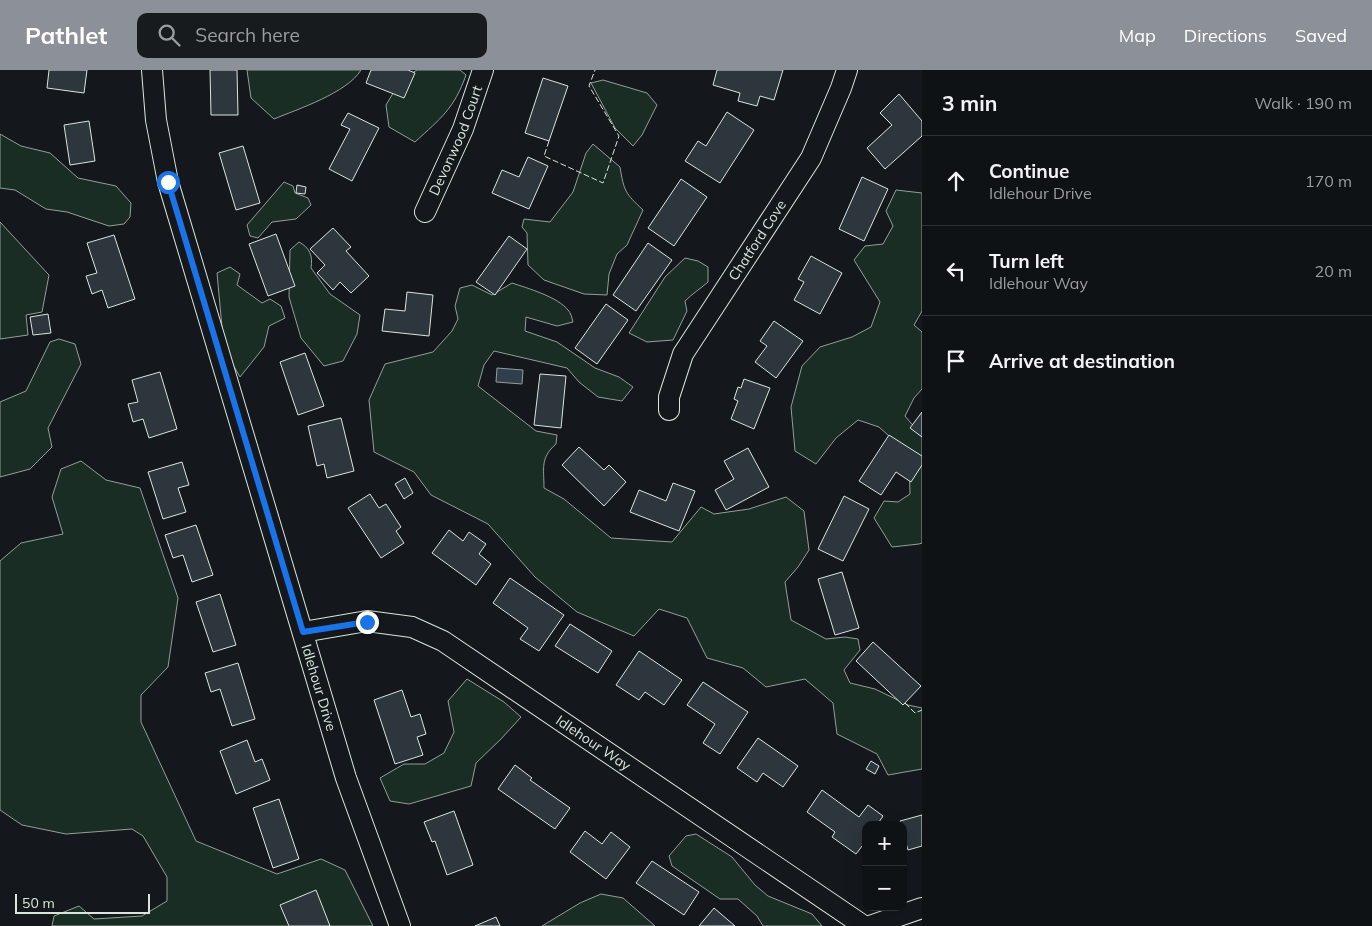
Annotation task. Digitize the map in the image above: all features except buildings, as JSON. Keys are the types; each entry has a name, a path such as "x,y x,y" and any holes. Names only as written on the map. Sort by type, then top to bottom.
{"street":[{"name":"Idlehour Drive","path":"152,70 156,120 168,182 346,778 400,926"},
{"name":"Devonwood Court","path":"426,212 463,129 483,70"},
{"name":"Chatford Cove","path":"669,410 669,397 683,354 810,158 847,70"},
{"name":"Idlehour Way","path":"303,632 367,622 412,627 443,641 864,926"},
{"path":"870,926 922,908"}],"green space":[{"path":"247,70 361,70 345,86 334,93 274,119 251,98"},
{"path":"417,70 460,70 466,75 457,96 446,112 415,142 389,127 386,105 401,80"},
{"path":"603,80 647,93 657,105 642,135 633,146 615,128 591,83"},
{"path":"0,134 21,146 50,153 78,178 116,186 131,203 130,217 124,224 109,226 67,212 46,209 15,190 0,188"},
{"path":"593,144 620,167 626,191 643,210 627,245 617,254 609,274 607,295 584,294 544,280 528,265 527,233 522,227 524,219 550,222 573,192 586,153"},
{"path":"284,182 293,186 295,193 308,198 311,205 296,219 272,222 258,238 250,236 247,225"},
{"path":"896,190 922,193 922,311 914,325 922,332 922,389 914,398 905,416 922,436 922,543 892,547 874,518 884,501 898,502 910,494 909,454 879,427 858,420 836,438 816,464 795,451 791,407 802,366 820,347 852,337 871,327 880,302 854,260 865,246 883,244 893,226 886,211"},
{"path":"0,222 49,275 42,312 26,315 28,335 0,339"},
{"path":"299,242 308,250 312,260 311,268 330,294 360,315 357,334 343,361 324,366 301,338 289,297 290,250"},
{"path":"685,258 698,261 708,267 708,282 685,301 687,311 673,340 647,342 629,333 665,277"},
{"path":"230,267 240,274 237,285 262,303 270,299 281,306 285,318 269,326 264,347 240,377 224,349 217,273"},
{"path":"512,283 557,301 569,311 573,322 557,326 526,317 525,331 557,342 595,368 619,377 633,387 622,401 598,397 579,382 567,368 494,351 484,365 478,386 536,431 557,435 556,444 545,459 544,488 564,499 611,538 672,542 701,507 714,514 749,509 786,497 804,511 809,550 785,582 791,620 826,639 845,637 858,639 860,650 844,670 850,683 875,689 908,705 922,708 922,769 888,775 877,754 837,734 833,703 805,679 766,687 743,668 707,658 687,618 659,609 634,636 577,612 535,577 488,524 431,495 414,472 374,452 369,400 385,364 433,352 452,331 458,319 455,306 460,288 472,285 492,295"},
{"path":"59,339 75,344 81,364 48,428 52,447 30,469 0,477 0,402 26,391 50,342"},
{"path":"81,461 106,480 140,488 178,598 168,667 141,695 141,722 196,841 277,874 321,859 345,870 373,926 52,926 54,916 79,906 94,919 142,916 167,901 167,877 143,836 132,829 66,834 22,825 0,810 0,561 21,543 63,534 52,497 61,469"},
{"path":"467,679 504,702 521,717 476,763 471,786 409,804 390,801 380,778 404,764 425,764 444,753 454,732 448,701"},
{"path":"696,834 732,857 755,885 768,896 812,914 822,926 763,926 757,916 738,899 720,899 672,866 669,856 686,836"},
{"path":"601,894 623,898 655,926 542,926 580,903"}],"water":[{"path":"497,368 523,370 522,384 496,382"}],"fence":[{"path":"549,141 544,156 603,183 619,136 589,86 595,70"},
{"path":"905,703 915,713 922,710"}],"route":[{"path":"168,182 303,632 367,622"}]}
